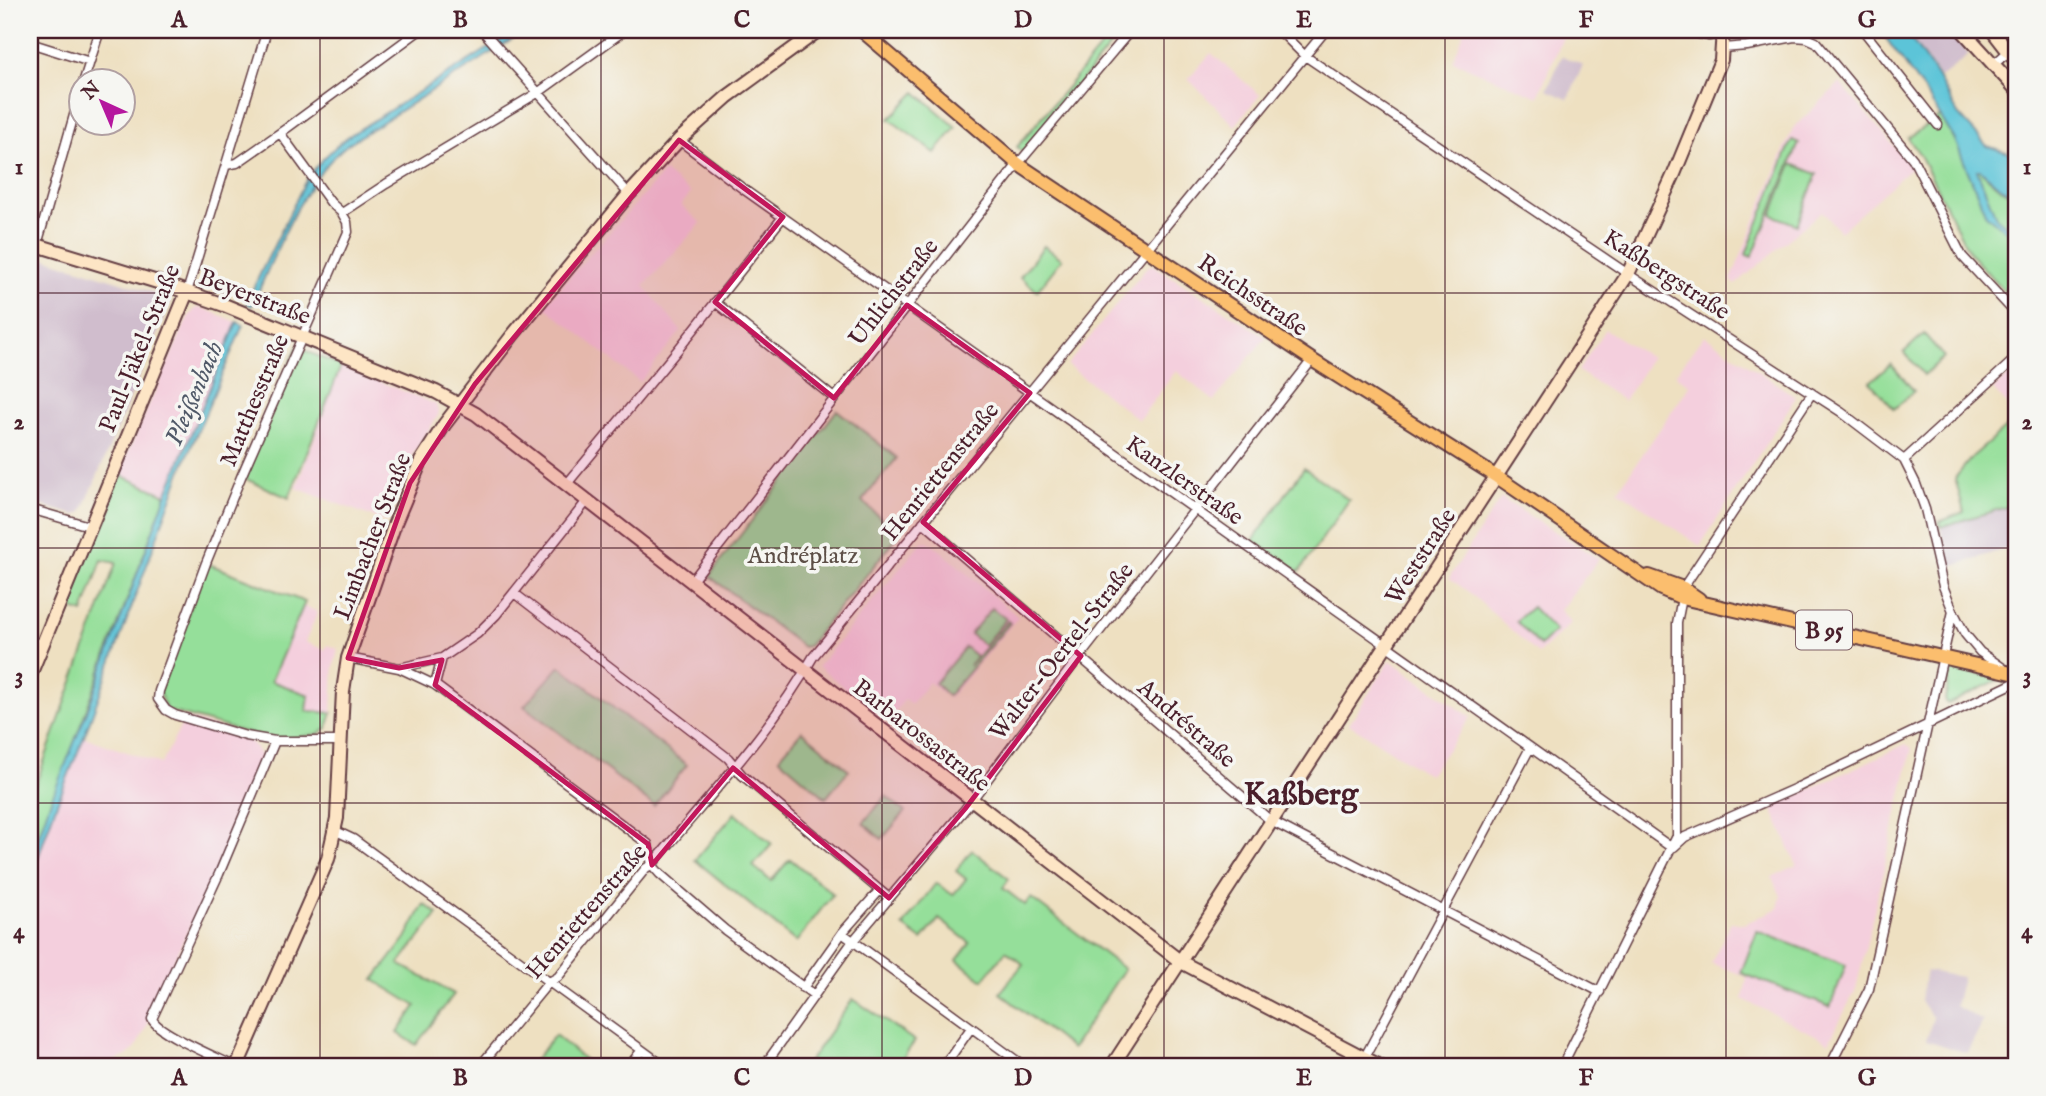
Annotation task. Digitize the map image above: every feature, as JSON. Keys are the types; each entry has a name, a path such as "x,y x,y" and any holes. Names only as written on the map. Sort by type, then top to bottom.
{"main road":[{"name":"Reichsstraße","path":"861,30 1018,164 1312,360 1497,477 1640,573 1706,602 2014,676"}],"street":[{"path":"89,66 100,30"},
{"name":"Paul-Jäkel-Straße","path":"30,675 36,643 89,526 187,292 267,30"},
{"path":"226,165 237,163 420,30"},
{"path":"482,30 629,194"},
{"path":"280,133 331,203 342,213 539,92 625,30"},
{"name":"Limbacher Straße","path":"235,1066 313,895 335,831 343,691 348,658 410,483 425,454 459,405 531,314 629,194 679,140 727,97 819,30"},
{"name":"Uhlichstraße","path":"691,582 1018,164 1131,30"},
{"name":"Kaßbergstraße","path":"1279,30 1305,56 1628,274 1842,412 1904,460 1925,509 1943,586 1965,635 1980,652 2014,676"},
{"name":"Henriettenstraße","path":"480,1066 734,766 787,701 813,657 1148,251 1326,30"},
{"path":"1681,30 1709,36 1722,32 1723,48 1794,37 1816,41 1913,159 1962,256 2016,314"},
{"path":"1863,30 1938,125"},
{"path":"1962,30 2016,89"},
{"path":"1992,30 2014,53 1993,65"},
{"path":"30,43 90,62"},
{"name":"Weststraße","path":"1112,1066 1628,274 1674,174 1721,60 1723,48"},
{"path":"34,244 67,136"},
{"name":"Kanzlerstraße","path":"679,140 783,217 1672,848"},
{"name":"Matthesstraße","path":"342,213 348,232 206,563 158,699 166,710 185,718 246,736 275,741 342,741"},
{"path":"566,485 783,217"},
{"name":"Beyerstraße","path":"34,244 187,292 302,336 436,392 459,405"},
{"path":"715,302 834,398"},
{"path":"1904,460 2016,358"},
{"name":"Walter-Oertel-Straße","path":"764,1066 853,941 938,843 1312,360"},
{"path":"1562,1066 1677,835 1677,623 1682,593 1812,393"},
{"name":"Barbarossastraße","path":"459,405 475,414 1181,962 1362,1062 1380,1066"},
{"path":"399,667 442,658 477,634 514,593 587,501"},
{"path":"30,509 89,526"},
{"name":"Andréstraße","path":"923,522 1271,821 1600,992"},
{"path":"514,593 728,758 751,783 889,898"},
{"path":"1830,1066 1869,989 1953,611"},
{"path":"348,658 399,667 435,685 648,844 652,865 725,930 814,995"},
{"path":"435,685 442,658"},
{"path":"1672,848 1685,837 1805,784 1964,707 2014,676"},
{"path":"235,1066 167,1032 153,1023 152,1019 275,741"},
{"path":"1362,1062 1530,748"},
{"path":"335,831 354,839 664,1066"},
{"path":"803,988 842,933 878,891"},
{"path":"842,933 1024,1066"},
{"path":"944,1066 971,1028"},
{"path":"629,1066 642,1050"}],"highlighted area":[{"path":"679,140 783,217 715,302 834,398 907,305 1030,393 923,522 1081,656 965,809 889,898 733,768 652,865 648,844 435,685 442,660 399,668 348,658 410,483 475,384"}],"shaded area":[{"path":"1465,30 1566,30 1538,97 1453,61"},
{"path":"1927,30 1950,30 1969,55 1940,78 1912,38"},
{"path":"1211,53 1260,95 1235,126 1188,79"},
{"path":"1562,56 1583,65 1568,99 1547,90"},
{"path":"1840,83 1912,167 1840,232 1822,211 1735,285 1731,280 1793,128"},
{"path":"664,172 691,193 681,205 701,223 644,286 681,331 640,382 544,306"},
{"path":"35,255 168,297 171,302 82,512 75,515 30,502 30,272"},
{"path":"1153,265 1266,337 1214,401 1176,371 1139,420 1067,365 1148,266"},
{"path":"200,307 237,322 166,495 118,474 188,317"},
{"path":"1605,329 1651,358 1624,401 1578,371"},
{"path":"1704,335 1796,397 1700,546 1618,490 1690,385 1675,375"},
{"path":"341,366 436,404 439,414 411,458 386,522 296,488"},
{"path":"2016,368 2016,416 1993,389"},
{"path":"1501,498 1599,559 1560,610 1571,623 1538,654 1470,593 1449,578"},
{"path":"2016,504 2016,545 1951,567 1941,527"},
{"path":"922,542 933,544 1018,617 949,698 929,682 911,704 905,699 890,718 878,709 875,713 818,666"},
{"path":"303,606 318,612 305,642 325,650 327,645 338,649 334,667 332,713 307,711 309,695 271,681"},
{"path":"1390,660 1471,717 1429,775 1349,724"},
{"path":"185,718 246,736 260,754 261,765 225,852 135,1049 126,1056 102,1066 30,1066 30,881 55,808 84,737 161,764"},
{"path":"1906,744 1912,748 1856,989 1829,1042 1743,999 1747,977 1711,963 1731,922 1744,924 1778,908 1781,896 1772,877 1797,865 1771,807"},
{"path":"1926,971 1962,977 1955,1006 1983,1021 1967,1053 1926,1040 1933,1018 1920,1001"}],"green space":[{"path":"1115,30 1123,30 1023,153 1017,147"},
{"path":"916,92 956,127 935,153 889,119"},
{"path":"1940,116 1983,173 2005,191 2016,196 2016,304 1970,254 1920,155 1908,138"},
{"path":"1792,140 1799,143 1752,257 1746,255 1750,244"},
{"path":"1792,164 1817,174 1797,225 1772,215"},
{"path":"1044,246 1062,259 1037,291 1020,277"},
{"path":"1924,334 1944,357 1924,375 1904,352"},
{"path":"297,347 341,366 289,498 241,477"},
{"path":"1891,364 1914,391 1894,409 1870,382"},
{"name":"Andréplatz","path":"837,410 897,458 862,501 899,535 808,646 803,647 709,576"},
{"path":"2008,426 2015,433 2005,449 2016,492 2016,504 1941,527 1939,522 1964,512 1955,478 1972,457"},
{"path":"1304,468 1349,500 1299,572 1253,541"},
{"path":"118,474 166,495 30,862 30,800 116,563 102,560 83,613 67,607"},
{"path":"206,563 305,602 271,681 309,695 307,711 332,713 327,728 318,734 275,741 166,710 159,691"},
{"path":"1532,607 1555,631 1540,646 1516,621"},
{"path":"992,608 1006,619 984,645 970,634"},
{"path":"1008,621 1010,623 948,696 935,683 965,647 976,656 969,666"},
{"path":"560,666 687,765 654,806 524,706"},
{"path":"1953,669 1998,680 1948,704 1945,700"},
{"path":"802,731 849,770 826,798 779,758"},
{"path":"886,796 905,812 882,839 863,823"},
{"path":"735,813 772,844 753,866 771,881 790,859 833,894 796,942 695,860"},
{"path":"972,850 1009,879 1003,888 1025,905 1031,898 1124,969 1072,1049 1000,993 1023,964 1006,951 983,980 957,960 970,943 939,919 922,940 903,926 936,883 953,895 966,879 956,871"},
{"path":"424,904 438,914 399,964 454,994 416,1045 398,1033 416,1006 374,980 406,938"},
{"path":"1757,931 1846,965 1830,1007 1741,973"},
{"path":"853,999 915,1041 897,1066 806,1066"},
{"path":"555,1035 586,1061 582,1066 530,1066"}],"water":[{"path":"518,30 527,30 348,144 332,159 317,177 292,219 252,306 246,303 304,184 329,153 347,137"},
{"path":"1880,30 1905,30 1937,76 1958,114 1987,146 2009,153 2016,160 2016,196 1977,170 1996,217 2016,234 2016,239 1986,215 1955,140 1929,98"},
{"path":"237,322 243,325 183,466 30,881 30,862 49,805 89,706 166,495"}],"district":[{"name":"Kaßberg","path":"1301,793"}],"water label":[{"name":"Pleißenbach","path":"193,393"}]}
